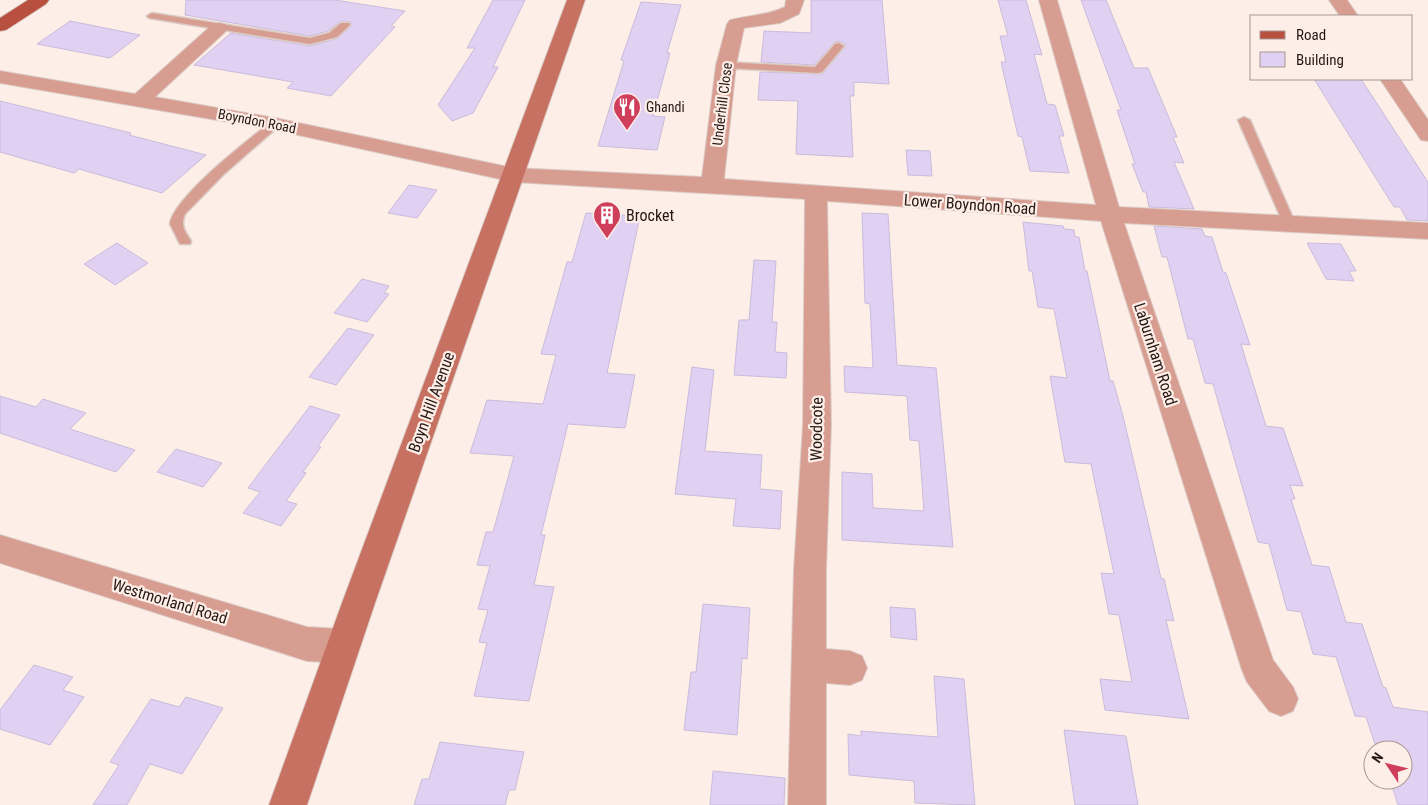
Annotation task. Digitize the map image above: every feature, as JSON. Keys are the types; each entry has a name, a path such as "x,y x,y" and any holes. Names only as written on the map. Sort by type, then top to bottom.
{"main road":[{"path":"0,26 40,0"}],"street":[{"name":"Boyn Hill Avenue","path":"288,805 341,646 538,111 576,0"},
{"name":"Underhill Close","path":"712,186 726,65 736,18 774,19 793,10 795,0"},
{"name":"Laburnham Road","path":"1048,0 1110,214 1259,670 1281,699"},
{"path":"1338,0 1348,15"},
{"path":"140,100 219,28"},
{"name":"Boyndon Road","path":"0,77 275,124 513,175"},
{"path":"1391,80 1428,135"},
{"name":"Lower Boyndon Road","path":"513,175 712,186 1110,214 1428,231"},
{"name":"Woodcote","path":"807,805 810,569 817,425 816,194"},
{"name":"Westmorland Road","path":"0,549 307,644 341,646"},
{"path":"809,664 850,668"}],"lane":[{"path":"152,16 310,41 333,35 345,25"},
{"path":"726,65 818,70 839,46"},
{"path":"1244,120 1290,225"},
{"path":"185,242 176,221 180,212 218,174 275,124"}],"building":[{"path":"186,0 335,0 405,11 391,26 395,27 331,96 287,88 293,82 194,65 231,33 310,46 338,38 351,26 351,22 341,21 328,31 310,36 185,15"},
{"path":"493,0 525,0 493,67 498,67 473,113 452,121 438,105 475,48 467,48"},
{"path":"811,0 882,0 889,84 854,82 854,96 850,96 853,157 796,154 798,101 758,100 760,72 822,74 845,47 845,44 840,41 835,42 814,65 761,62 764,31 811,33"},
{"path":"998,0 1026,0 1042,55 1034,54 1047,104 1055,105 1064,136 1059,136 1069,173 1030,171 1022,137 1018,136 1001,62 1006,62 1000,36 1008,36"},
{"path":"1081,0 1106,0 1134,68 1148,68 1177,137 1173,137 1184,163 1174,162 1194,209 1149,207 1146,192 1143,192 1132,164 1135,164 1117,110 1121,110"},
{"path":"641,2 681,5 667,53 670,53 653,116 665,117 657,150 598,146 624,61 621,60"},
{"path":"70,21 140,35 110,58 37,44"},
{"path":"1315,80 1362,80 1428,182 1428,221 1407,220 1400,207 1394,207"},
{"path":"0,101 131,133 129,135 206,155 162,193 79,169 74,173 0,152"},
{"path":"906,150 930,151 932,176 908,175"},
{"path":"409,185 437,190 417,218 388,213"},
{"path":"586,213 640,216 607,373 635,375 625,428 568,424 541,535 545,535 534,585 554,587 529,701 474,696 487,643 479,642 488,610 478,609 490,566 477,565 486,532 493,532 514,456 470,453 487,400 543,404 556,355 541,354 567,262 572,262"},
{"path":"862,213 888,214 897,365 936,368 953,547 842,540 842,472 872,474 873,508 924,511 919,441 910,440 907,396 845,392 844,366 873,368 870,304 865,303"},
{"path":"1023,222 1063,226 1064,229 1074,230 1075,237 1079,237 1110,381 1113,381 1123,416 1161,578 1164,579 1174,621 1166,620 1189,719 1105,710 1100,679 1132,682 1119,615 1109,614 1101,573 1114,574 1091,464 1065,462 1050,376 1067,378 1054,309 1038,307 1032,271 1029,271"},
{"path":"1154,226 1202,229 1205,236 1212,237 1250,345 1241,344 1266,426 1283,428 1303,486 1290,485 1295,499 1291,499 1312,565 1329,567 1346,622 1362,624 1383,687 1386,688 1393,707 1428,712 1428,805 1398,805 1393,790 1413,790 1413,740 1374,740 1366,717 1355,716 1336,657 1313,654 1301,612 1287,610 1269,544 1258,542 1213,384 1205,383 1193,339 1188,339 1167,257 1162,257"},
{"path":"117,243 148,263 115,285 84,264"},
{"path":"1307,243 1341,244 1356,271 1349,271 1354,281 1326,279"},
{"path":"754,260 776,261 772,322 777,322 775,352 787,353 786,378 734,375 739,320 749,320"},
{"path":"362,279 389,286 384,293 389,294 367,322 334,313"},
{"path":"348,328 374,335 336,385 309,377"},
{"path":"692,367 714,370 705,451 762,455 760,489 782,491 780,529 733,526 736,499 675,494"},
{"path":"0,396 36,407 43,399 86,413 70,429 135,450 116,472 0,433"},
{"path":"310,406 340,415 318,446 321,447 303,472 306,473 286,501 297,504 281,526 243,513 260,492 248,488"},
{"path":"176,449 222,463 203,487 157,472"},
{"path":"703,604 750,608 747,659 742,658 737,735 684,730 691,672 696,672"},
{"path":"890,607 915,609 917,640 891,637"},
{"path":"34,665 73,677 63,690 84,697 50,745 0,729 0,710"},
{"path":"934,676 964,679 975,805 915,803 914,781 849,775 848,734 861,736 861,731 938,737"},
{"path":"186,697 223,708 182,774 150,764 127,805 93,805 119,765 110,762 151,699 179,707"},
{"path":"1064,730 1126,736 1138,805 1075,805"},
{"path":"440,742 524,752 515,790 509,790 505,805 414,805 422,779 429,779"},
{"path":"713,771 785,778 784,805 710,805"}],"place":[{"name":"Ghandi","path":"627,131"},
{"name":"Brocket","path":"607,239"}]}
